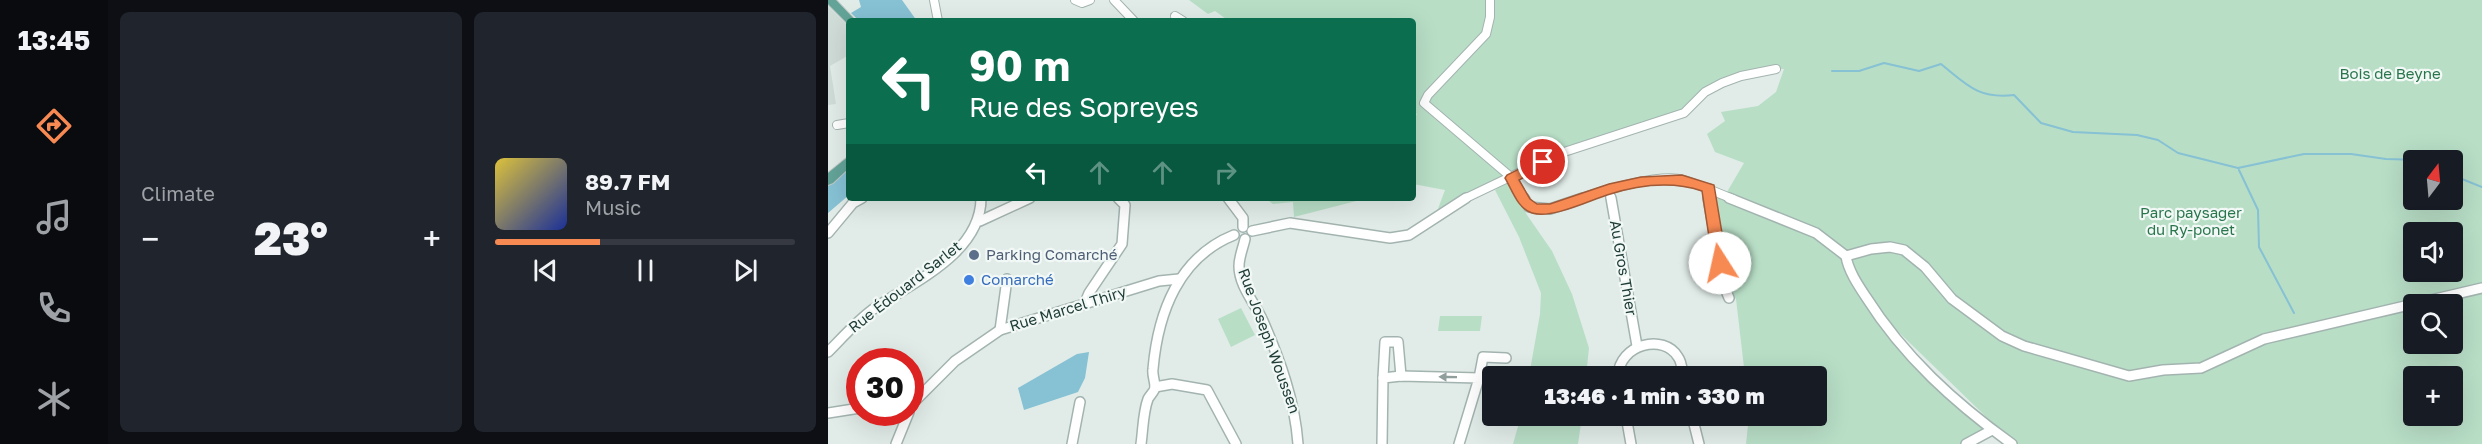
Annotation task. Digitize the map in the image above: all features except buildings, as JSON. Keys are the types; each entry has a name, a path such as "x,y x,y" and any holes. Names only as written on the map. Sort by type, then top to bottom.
{"main road":[{"path":"830,0 848,18"},
{"path":"828,180 846,164"}],"street":[{"path":"934,0 937,18"},
{"path":"1075,0 1082,3 1090,0"},
{"path":"1114,0 1131,18"},
{"path":"1490,0 1490,17 1486,34 1428,94 1424,103 1512,178 1525,202 1535,209 1550,209 1609,189 1641,182 1682,179 1816,233 1846,256 1847,263 1870,307 1918,366 1992,430 2012,444"},
{"path":"1155,387 1151,378 1160,327 1179,279 1209,247 1247,229 1293,223 1400,238 1418,230 1472,194 1512,178 1558,154 1684,113 1705,92 1722,83 1741,76 1776,69"},
{"path":"837,125 846,124"},
{"path":"1709,188 1708,197 1724,286 1729,298"},
{"name":"Au Gros Thier","path":"1609,189 1636,346"},
{"path":"828,233 857,201"},
{"path":"981,201 980,221 1023,201"},
{"path":"1083,305 1122,244 1125,205 1121,201"},
{"path":"1230,201 1247,229 1245,239 1237,239 1234,235"},
{"name":"Rue Édouard Sarlet","path":"828,352 872,310 954,253 980,221"},
{"name":"Rue Joseph Woussen","path":"1245,239 1240,262 1241,277 1263,320 1289,390 1298,418 1299,444"},
{"path":"1846,256 1871,249 1890,247 1904,250 1925,267 1952,298 2002,336 2024,346 2121,375 2201,368 2264,339 2482,288"},
{"path":"1000,330 1000,312 1007,279"},
{"name":"Rue Marcel Thiry","path":"924,393 955,361 1000,330 1159,281 1179,279"},
{"path":"1382,444 1385,342 1398,342 1401,376"},
{"path":"1618,366 1624,355 1636,346 1659,346 1672,350 1679,358 1681,366"},
{"path":"1459,444 1483,357 1506,358"},
{"path":"1383,378 1401,376 1479,378"},
{"path":"1141,444 1148,399 1155,387 1172,384 1202,387 1207,390 1236,444"},
{"path":"1072,444 1080,402"},
{"path":"828,413 846,410"},
{"path":"896,444 903,426"},
{"path":"1628,426 1631,444"},
{"path":"1694,426 1699,444"},
{"path":"1966,444 1992,430"}],"shaded area":[{"path":"828,6 846,24 846,57 830,66 836,104 828,105"}],"green space":[{"name":"Parc paysager du Ry-ponet","path":"1189,0 2482,0 2482,444 2018,444 2009,439 1882,316 1846,269 1858,292 1888,334 1942,390 1981,424 1983,430 1960,444 1746,444 1748,426 1827,426 1827,366 1744,366 1736,299 1730,292 1709,196 1712,192 1784,217 1727,192 1744,163 1715,152 1707,134 1725,121 1721,112 1758,106 1776,92 1784,69 1722,83 1684,113 1558,154 1488,188 1470,192 1436,214 1445,190 1416,185 1416,18 1225,18 1215,11 1208,14"},
{"path":"1509,181 1527,215 1552,251 1572,294 1589,348 1587,366 1531,366 1540,314 1541,293 1519,237 1495,190"},
{"path":"1269,201 1356,201 1294,217 1293,202 1273,204"},
{"path":"1241,308 1255,335 1231,347 1218,319"},
{"path":"1440,316 1482,316 1480,331 1438,331"},
{"path":"1518,426 1581,426 1578,444 1513,444"}],"water":[{"path":"859,0 902,0 915,18 856,18 851,13 861,7"},
{"path":"846,169 846,198 828,213 828,185"},
{"path":"1089,352 1085,378 1078,392 1024,410 1018,388 1077,354"}],"waterway":[{"path":"1832,71 1859,71 1884,63 1919,71 1941,64 1974,89 1991,95 2014,95 2041,123 2073,132 2137,135 2158,140 2178,153 2238,168 2304,154 2351,154 2403,159"},
{"path":"2239,170 2258,210 2259,247 2294,313"},
{"path":"2463,179 2482,187"}],"place":[{"name":"Parking Comarché","path":"974,255"},
{"name":"Comarché","path":"969,280"}],"route":[{"path":"1543,162 1512,178 1525,202 1529,207 1535,209 1550,209 1609,189 1641,182 1682,179 1709,188 1708,197 1720,263"}],"park label":[{"name":"Bois de Beyne","path":"2390,74"}]}
